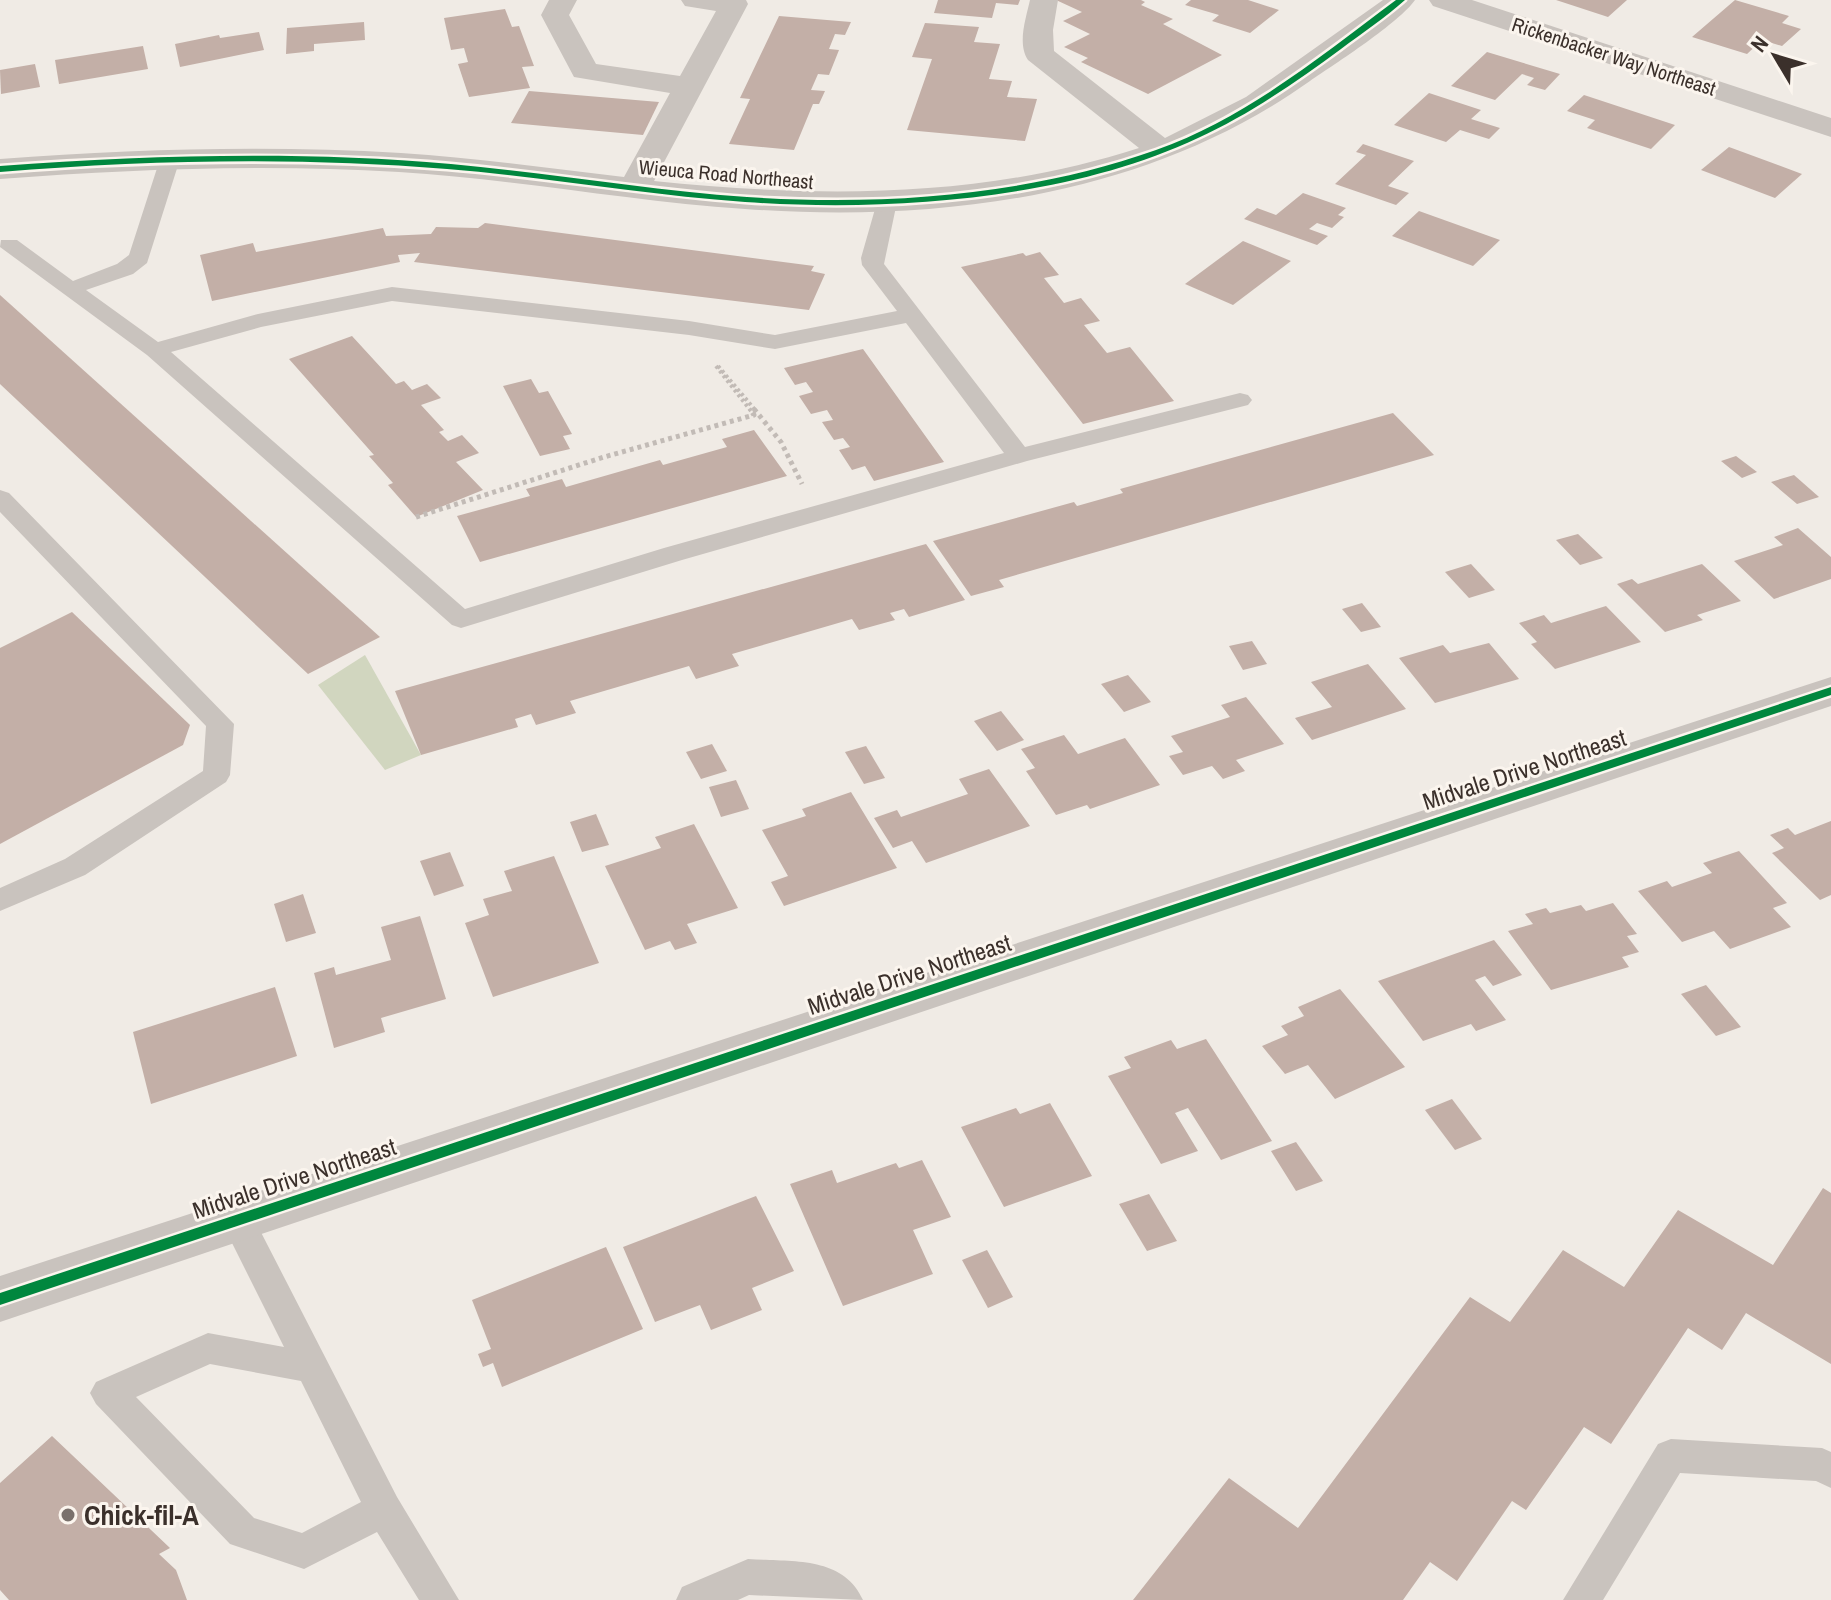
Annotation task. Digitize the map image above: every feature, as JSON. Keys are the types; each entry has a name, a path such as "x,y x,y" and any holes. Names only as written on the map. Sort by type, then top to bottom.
{"street":[{"path":"563,0 555,15 585,71 689,87"},
{"path":"635,187 734,4 695,0"},
{"path":"1044,0 1038,30 1039,54 1162,151"},
{"name":"Wieuca Road Northeast","path":"0,169 170,159 282,158 401,163 795,202 887,202 980,194 1106,169 1162,151 1212,130 1268,97 1401,0"},
{"name":"Rickenbacker Way Northeast","path":"1443,0 1831,128"},
{"name":"Midvale Drive Northeast","path":"0,1299 1831,691"}],"lane":[{"path":"70,289 125,269 139,258 170,159"},
{"path":"887,202 872,258 873,265 1019,456"},
{"path":"9,245 155,350 461,619 1019,456 1240,400"},
{"path":"155,350 258,321 392,294 673,326 775,342 910,315"},
{"path":"0,498 220,724 216,775 75,867 0,900"},
{"path":"237,1219 384,1509 440,1600"},
{"path":"313,1368 208,1348 108,1393 243,1532 304,1551 384,1509"},
{"path":"1582,1600 1671,1456 1822,1465 1831,1471"},
{"path":"695,1600 748,1577 823,1582 844,1600"}],"path":[{"path":"416,517 604,457 754,415 714,362 781,442 816,514"}],"green space":[{"path":"365,655 421,755 385,770 318,685"}],"building":[{"path":"938,0 1020,0 1018,5 996,3 992,18 934,13"},
{"path":"1056,0 1141,0 1145,2 1141,5 1173,19 1163,24 1222,55 1148,94 1081,62 1088,58 1064,47 1090,34 1063,21 1082,12"},
{"path":"1191,0 1248,0 1279,10 1250,33 1212,21 1219,15 1185,5"},
{"path":"1556,0 1627,0 1608,17"},
{"path":"1735,0 1789,16 1782,23 1801,29 1782,46 1762,40 1747,54 1692,37"},
{"path":"505,9 512,27 519,26 534,66 522,67 530,88 469,97 458,64 468,62 464,48 451,50 444,18"},
{"path":"779,16 851,22 845,35 835,34 829,49 839,50 829,75 818,74 811,90 825,91 819,104 813,104 794,150 729,144 750,99 740,98"},
{"path":"364,22 365,40 314,44 314,51 286,54 287,28"},
{"path":"925,23 979,27 974,42 1000,44 989,79 1012,81 1007,97 1037,99 1025,141 907,130 932,59 912,57"},
{"path":"259,32 264,50 180,67 175,44 219,35 220,38"},
{"path":"143,46 148,69 59,84 55,60"},
{"path":"1487,52 1560,74 1545,90 1527,85 1534,78 1522,74 1495,100 1451,86"},
{"path":"35,64 40,87 1,94 0,70"},
{"path":"529,91 659,102 643,135 511,123"},
{"path":"1429,93 1481,110 1471,119 1500,128 1489,139 1460,130 1446,142 1394,125"},
{"path":"1584,95 1675,125 1651,149 1587,128 1595,120 1567,111"},
{"path":"1363,144 1414,161 1388,186 1409,193 1396,205 1335,184 1366,155 1356,152"},
{"path":"1729,147 1802,174 1775,198 1701,170"},
{"path":"1303,193 1346,208 1338,215 1344,217 1332,228 1317,223 1309,229 1328,236 1317,245 1244,219 1257,208 1276,215"},
{"path":"1419,211 1500,240 1473,266 1392,236"},
{"path":"485,223 814,266 811,271 825,274 809,310 414,262 420,253 398,255 400,262 212,301 200,255 253,243 256,252 383,228 386,236 431,234 436,227 478,228"},
{"path":"1243,241 1291,261 1233,305 1185,284"},
{"path":"1040,252 1059,275 1044,278 1064,303 1081,298 1100,321 1084,325 1107,353 1130,347 1174,401 1083,424 961,267"},
{"path":"0,295 380,637 308,674 0,384"},
{"path":"352,336 396,384 404,381 412,390 427,384 441,398 421,405 444,430 439,432 448,441 462,435 479,453 456,462 483,490 416,517 388,485 393,483 369,456 374,455 289,359"},
{"path":"863,349 944,462 874,481 865,466 852,470 839,450 850,447 843,438 834,440 822,422 833,420 827,410 811,414 799,396 813,392 806,382 795,385 784,368"},
{"path":"531,379 539,393 548,391 572,434 563,436 570,449 540,456 503,386"},
{"path":"1393,413 1434,455 999,580 1004,587 971,596 933,541 1074,502 1077,506 1123,493 1120,489"},
{"path":"754,430 787,476 480,562 457,516 530,496 526,489 562,479 566,487 660,460 663,465 727,447 722,439"},
{"path":"1736,456 1757,472 1742,478 1721,461"},
{"path":"1794,475 1819,497 1797,504 1771,482"},
{"path":"1798,528 1831,557 1831,579 1774,599 1734,561 1783,545 1774,537"},
{"path":"1578,534 1603,558 1580,565 1556,540"},
{"path":"926,544 965,600 909,617 904,609 890,613 895,620 859,630 852,619 732,654 739,666 696,679 689,666 570,701 576,713 536,725 531,714 515,719 518,727 421,755 395,691"},
{"path":"1471,564 1495,590 1469,598 1445,572"},
{"path":"1702,564 1741,601 1697,615 1703,620 1665,632 1617,584 1632,579 1638,584"},
{"path":"1362,603 1381,627 1361,632 1342,609"},
{"path":"1606,606 1641,642 1555,669 1531,644 1537,642 1519,623 1544,615 1551,623"},
{"path":"72,612 190,725 183,745 0,844 0,648"},
{"path":"1252,641 1267,664 1243,670 1229,646"},
{"path":"1489,643 1519,679 1435,703 1399,658 1443,645 1450,653"},
{"path":"1368,664 1406,709 1312,740 1295,718 1332,707 1311,682"},
{"path":"1128,675 1151,702 1124,712 1101,684"},
{"path":"1246,697 1284,744 1236,760 1245,771 1223,779 1212,766 1183,775 1169,756 1183,752 1171,736 1230,717 1221,705"},
{"path":"1001,711 1024,740 997,751 974,721"},
{"path":"1064,735 1078,754 1125,738 1160,785 1090,809 1087,805 1056,815 1026,771 1035,768 1021,749"},
{"path":"712,744 727,771 701,779 686,752"},
{"path":"866,746 885,778 864,784 845,752"},
{"path":"989,769 1030,826 926,863 912,841 893,848 874,818 897,810 901,817 968,794 959,779"},
{"path":"736,780 749,809 721,817 709,787"},
{"path":"851,792 897,868 784,906 771,882 788,876 762,830 806,816 802,809"},
{"path":"596,814 609,845 582,852 570,822"},
{"path":"1831,821 1831,895 1820,900 1772,853 1784,848 1770,835 1788,828 1795,835"},
{"path":"694,824 738,908 687,924 697,943 675,950 670,941 645,950 605,866 661,848 655,837"},
{"path":"1739,851 1787,903 1773,908 1791,927 1730,949 1714,931 1682,942 1638,891 1667,881 1672,887 1712,873 1703,863"},
{"path":"450,852 464,886 434,896 420,861"},
{"path":"554,856 599,963 493,997 465,923 489,915 483,899 512,891 504,871"},
{"path":"303,894 316,933 286,942 274,904"},
{"path":"1613,903 1637,934 1627,936 1639,952 1622,957 1629,967 1551,990 1508,931 1533,924 1525,914 1546,908 1550,913 1581,905 1586,911"},
{"path":"420,916 446,999 381,1018 385,1032 334,1048 314,973 334,967 336,975 391,960 381,927"},
{"path":"1494,940 1522,975 1493,986 1485,976 1475,980 1506,1020 1476,1031 1471,1024 1423,1041 1378,981"},
{"path":"1706,985 1741,1027 1716,1036 1681,994"},
{"path":"275,987 297,1056 151,1104 133,1032"},
{"path":"1340,989 1405,1067 1335,1099 1308,1065 1285,1074 1262,1046 1288,1035 1281,1026 1304,1016 1298,1007"},
{"path":"1206,1039 1272,1141 1221,1160 1188,1108 1175,1113 1198,1151 1161,1164 1108,1076 1131,1068 1124,1057 1171,1040 1177,1049"},
{"path":"1452,1099 1482,1139 1455,1150 1425,1110"},
{"path":"1050,1103 1092,1176 1004,1207 961,1127 1016,1108 1020,1114"},
{"path":"1296,1142 1323,1181 1296,1191 1271,1151"},
{"path":"922,1160 951,1217 913,1230 933,1274 843,1306 790,1184 832,1170 837,1183 896,1163 899,1168"},
{"path":"1823,1188 1831,1193 1831,1364 1746,1313 1722,1350 1688,1328 1611,1444 1584,1427 1526,1510 1512,1501 1457,1581 1430,1562 1403,1600 1133,1600 1229,1478 1298,1528 1470,1297 1510,1322 1563,1250 1624,1287 1678,1210 1773,1265"},
{"path":"1149,1194 1177,1241 1147,1251 1119,1204"},
{"path":"756,1196 794,1271 752,1288 762,1310 711,1330 700,1305 655,1322 623,1247"},
{"path":"606,1247 643,1329 502,1387 493,1363 483,1367 478,1354 491,1349 472,1300"},
{"path":"987,1250 1013,1297 988,1308 962,1260"},
{"name":"Chick-fil-A","path":"52,1436 170,1548 159,1554 176,1570 187,1600 9,1600 0,1590 0,1483"}],"cycle path":[{"path":"0,169 150,160 301,159 450,167 696,195 794,202 887,202 980,194 1072,177 1161,151 1194,137 1286,84 1401,0"},
{"path":"0,1299 1831,691"}],"place":[{"name":"Chick-fil-A","path":"68,1515"}]}
